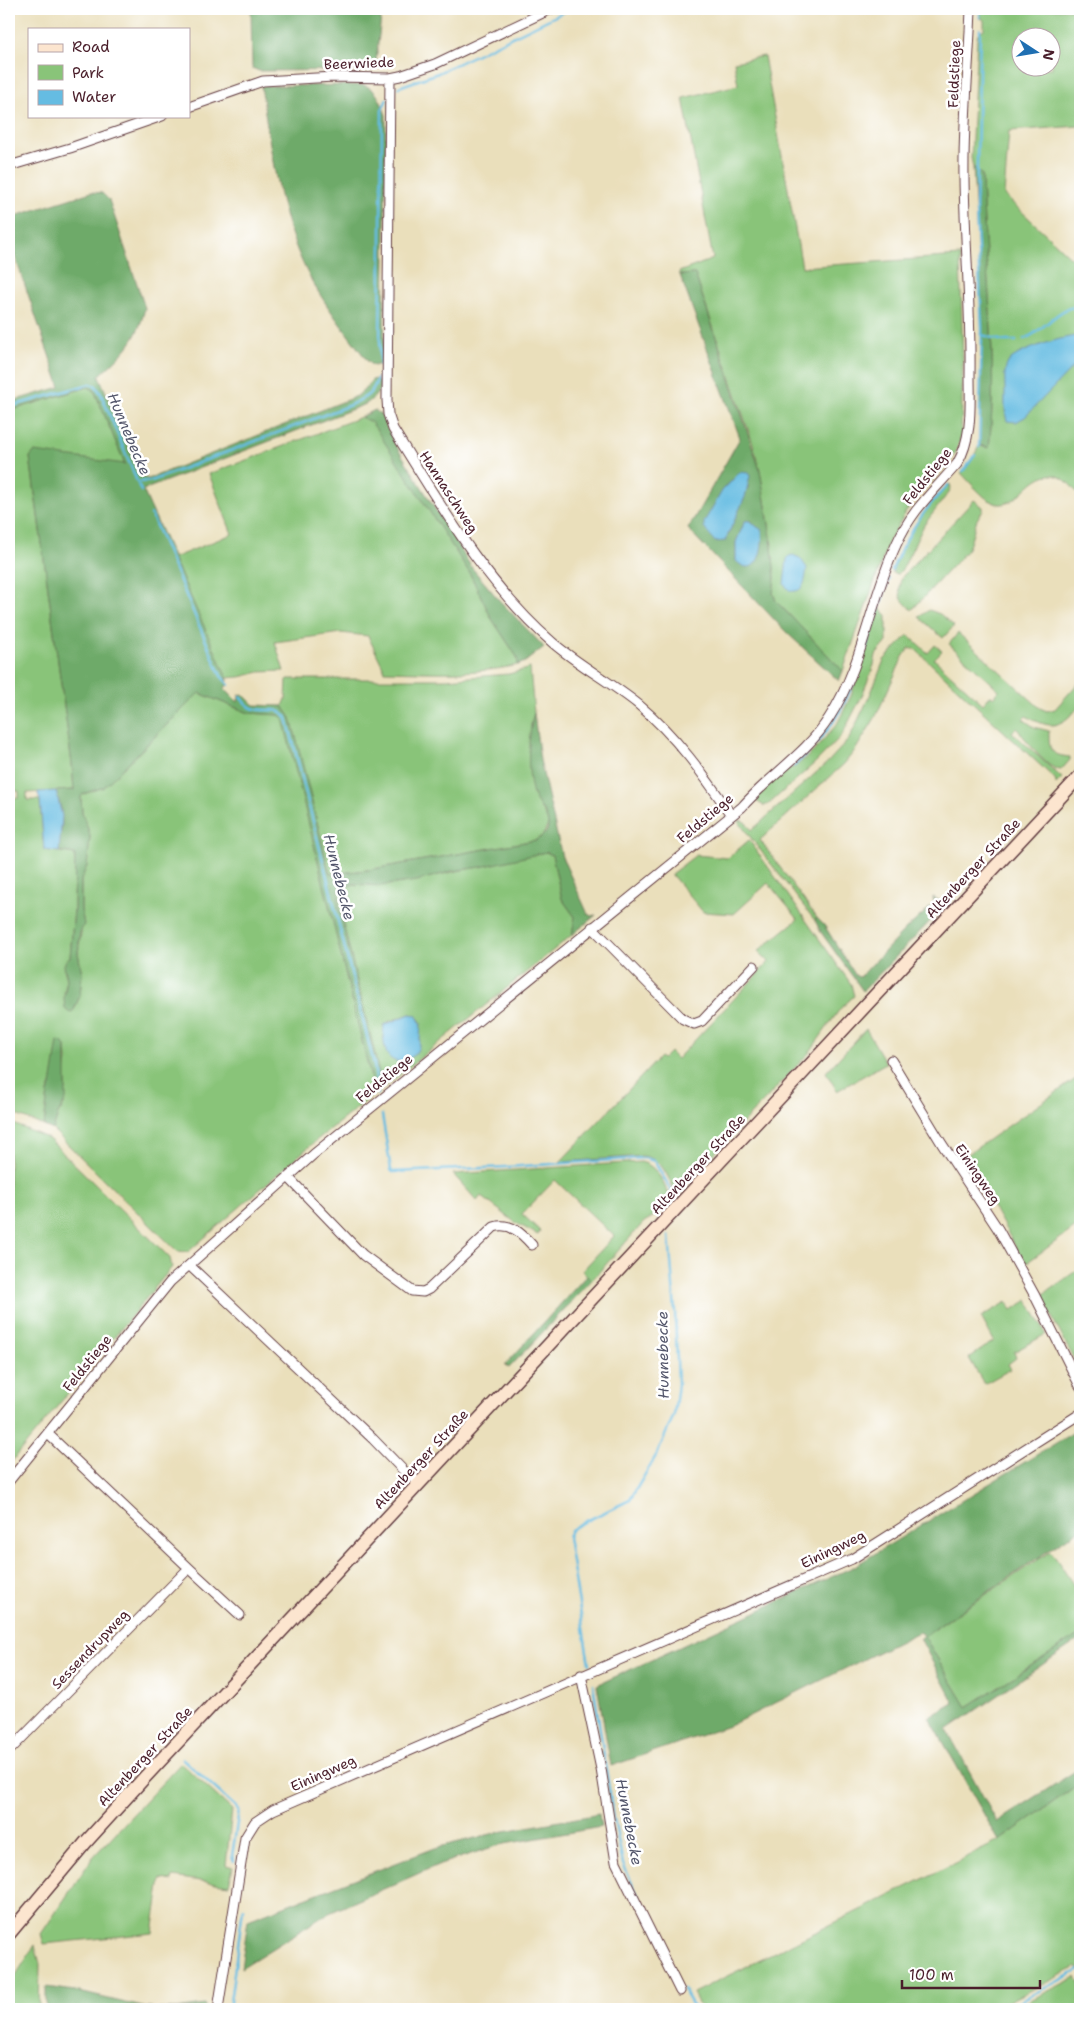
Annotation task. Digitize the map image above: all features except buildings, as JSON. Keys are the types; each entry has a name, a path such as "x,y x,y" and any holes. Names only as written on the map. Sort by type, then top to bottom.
{"main road":[{"name":"Altenberger Straße","path":"9,1934 139,1782 1080,776"}],"street":[{"name":"Beerwiede","path":"190,107 263,81 334,77 390,78 435,64 551,9"},
{"name":"Feldstiege","path":"9,1480 170,1282 344,1129 731,815 812,740 830,717 852,671 896,543 917,508 957,464 965,448 970,417 971,326 964,178 971,9"},
{"name":"Hannaschweg","path":"390,78 387,400 388,414 393,429 488,575 554,644 612,684 659,724 719,796 731,815"},
{"path":"9,166 70,148 156,118"},
{"path":"592,927 684,1019 694,1024 702,1020 754,966"},
{"name":"Einingweg","path":"891,1060 942,1144 998,1229 1035,1296 1080,1386"},
{"path":"288,1178 363,1255 412,1292 423,1292 429,1289 494,1227 510,1226 532,1245"},
{"path":"189,1265 373,1438 403,1470 419,1483"},
{"name":"Einingweg","path":"218,2009 245,1838 256,1822 273,1810 852,1559 1080,1414"},
{"path":"48,1434 240,1615"},
{"name":"Sessendrupweg","path":"10,1750 189,1568"},
{"path":"581,1675 601,1769 616,1862 680,1992"}],"green space":[{"path":"251,9 382,9 375,70 259,71 252,68"},
{"path":"981,9 1080,9 1080,126 1009,131 1004,195 1080,266 1080,496 1063,478 1050,475 1041,477 1010,502 1001,504 988,500 961,473 970,463 979,446 989,448 992,414 992,346 982,175 973,167 971,158 977,38 978,33 984,29 984,20 981,18"},
{"path":"764,56 802,267 960,256 963,363 961,437 956,452 948,464 913,500 889,541 843,671 776,601 773,593 775,578 771,537 760,470 753,444 695,274 680,275 679,272 713,259 683,98 738,85 734,62"},
{"path":"364,85 376,93 386,115 384,363 374,366 369,363 329,308 314,285 298,252 289,229 277,182 261,86"},
{"path":"973,167 982,175 992,346 992,414 989,448 979,445 982,329"},
{"path":"91,192 102,193 109,200 145,308 142,320 133,339 122,354 99,376 141,476 148,479 357,396 372,380 375,379 380,383 374,398 366,404 143,490 228,680 227,686 224,688 238,702 239,695 243,694 254,705 283,706 291,718 330,874 368,870 536,840 542,836 547,831 548,822 533,794 529,775 529,742 534,713 540,760 562,857 588,914 591,916 596,915 572,935 575,917 562,899 552,855 546,852 481,867 453,871 417,881 380,886 354,884 346,886 339,891 339,907 378,1069 381,1090 375,1094 283,718 279,715 249,713 199,693 104,787 83,794 81,797 82,813 90,837 87,866 81,880 81,910 84,924 80,933 78,953 82,974 80,995 74,1010 70,1013 65,1009 64,998 67,979 64,965 70,957 74,910 75,854 58,851 62,824 61,809 56,791 74,790 30,457 34,452 125,464 94,390 88,387 9,411 9,402 60,387 9,239 9,218"},
{"path":"695,274 760,470 771,537 775,578 773,593 776,601 843,671 839,681 786,632 688,529 740,438 680,275","holes":["740,472 744,472 749,485 728,535 722,491","745,521 752,521 753,525 736,561 736,542"]},
{"path":"88,387 94,390 125,464 30,457 74,790 27,793 27,800 40,800 44,850 75,854 74,910 70,957 64,969 67,979 64,993 74,1010 80,995 82,974 78,953 83,919 81,911 81,880 87,866 90,837 82,813 81,795 104,787 199,693 249,713 279,715 283,718 375,1094 318,1139 188,1252 177,1251 53,1130 58,1114 64,1105 66,1047 48,1092 44,1126 9,1112 9,798 19,798 19,791 9,791 9,411"},
{"path":"375,410 381,415 395,444 472,568 500,601 544,647 525,662 518,665 517,657 492,619 469,572 372,423 361,417"},
{"path":"361,417 372,422 469,572 492,619 517,657 518,665 469,672 385,671 368,636 341,633 275,642 284,671 260,672 227,678 173,558 232,534 209,474"},
{"path":"950,484 949,492 924,525 903,568 898,574 892,573 902,548 915,525 940,493"},
{"path":"974,500 983,507 983,511 975,524 967,550 912,610 900,596 901,578"},
{"path":"880,608 887,615 887,642 876,655 861,698 842,735 817,761 769,804 764,806 756,801 756,797 788,768 795,767 814,751 837,724 851,696"},
{"path":"929,610 940,614 954,626 943,638 919,617"},
{"path":"958,633 1040,708 1047,711 1055,709 1080,681 1080,706 1067,719 1050,725 1043,724 1026,716 1023,719 1034,727 1049,731 1050,747 1054,753 1070,757 1070,760 1061,770 1049,765 1016,728 1012,732 1062,778 1056,784 1055,779 915,649 909,648 875,718 856,749 844,764 760,840 817,918 815,919 816,922 739,822 740,820 745,822 752,830 828,762 849,739 884,660 908,635 928,653 935,645 942,651 934,659 983,704 991,695 993,697 999,690 949,644"},
{"path":"530,668 534,713 531,724 533,795 547,819 548,825 543,835 536,840 368,870 330,874 291,718 283,706 286,699 287,679 446,679 509,674"},
{"path":"749,840 851,984 854,996 840,1009 809,1053 656,1215 644,1222 592,1280 582,1271 614,1236 555,1180 522,1214 540,1231 538,1235 516,1223 481,1196 477,1201 453,1174 641,1162 655,1170 668,1194 674,1189 662,1167 649,1157 560,1162 660,1057 663,1059 670,1052 677,1059 769,962 758,951 798,919 768,883 734,914 703,912 671,874 696,855 728,858"},
{"path":"546,852 552,855 562,899 575,917 572,935 381,1090 375,1054 339,907 339,891 346,886 354,884 380,886","holes":["410,1014 420,1020 418,1048 399,1061 389,1055 385,1045 385,1033 388,1022"]},
{"path":"933,897 944,903 941,910 863,991 820,931 815,920 817,918 824,925 856,976 860,977 905,930 934,904"},
{"path":"866,1029 886,1063 837,1091 826,1072"},
{"path":"58,1041 62,1042 66,1047 66,1100 58,1114 53,1130 44,1126 48,1092 51,1086"},
{"path":"1080,1076 1080,1224 1025,1264 995,1210 961,1159"},
{"path":"9,1122 50,1140 170,1258 172,1267 9,1465"},
{"path":"1080,1268 1080,1371 1041,1296"},
{"path":"587,1275 592,1280 509,1368 505,1365"},
{"path":"1028,1300 1046,1334 1014,1352 1016,1358 1008,1364 1011,1369 984,1384 969,1358 994,1341 981,1317 1007,1302 1012,1310"},
{"path":"1074,1432 1080,1434 1080,1529 924,1636 967,1707 1080,1634 1080,1639 947,1730 997,1822 1080,1768 1080,1783 999,1841 929,1717 954,1703 920,1638 923,1635 919,1632 729,1726 611,1766 597,1685 853,1567"},
{"path":"1051,1551 1075,1587 1080,1589 1080,1634 967,1707 924,1636"},
{"path":"181,1763 232,1810 226,1865 233,1867 229,1885 173,1877 172,1881 161,1879 153,1933 44,1944 41,1934 93,1857"},
{"path":"1080,1783 1080,1972 1077,1967 994,2009 701,2009 693,1993 999,1841"},
{"path":"599,1814 601,1827 499,1845 440,1864 327,1914 241,1968 248,1920 435,1848 499,1832"},
{"path":"35,1945 40,1964 39,2009 9,2009 9,1986"},
{"path":"1076,1977 1080,1984 1080,2009 1013,2009"},
{"path":"46,1987 75,1991 147,2008 175,2009 46,2009"},
{"path":"205,2005 205,2009 175,2009"}],"water":[{"path":"1076,336 1080,337 1080,360 1025,417 1016,422 1007,421 1005,413 1005,374 1010,360 1023,352 1042,345"},
{"path":"740,472 748,473 750,476 745,497 725,541 715,542 704,528 704,522 722,491"},
{"path":"745,521 751,522 762,530 758,559 755,564 747,567 736,561 736,542"},
{"path":"793,555 800,558 807,568 806,577 801,588 790,591 784,584 787,559"},
{"path":"56,791 62,816 59,852 44,850 38,794 38,792"},
{"path":"410,1014 416,1015 421,1023 420,1041 417,1051 404,1061 393,1060 387,1054 384,1025"}],"waterway":[{"path":"399,87 438,73 570,9"},
{"path":"980,9 980,18"},
{"path":"979,447 982,328 976,210 980,29"},
{"path":"380,365 382,110 387,99"},
{"path":"1024,339 1031,336 1066,309 1080,308"},
{"path":"982,335 1003,341 1016,341"},
{"path":"138,482 151,481 350,405 364,398 373,389 377,379"},
{"name":"Hunnebecke","path":"9,407 90,384 96,386 141,491"},
{"path":"963,471 975,455"},
{"path":"892,570 915,524 948,485"},
{"name":"Hunnebecke","path":"151,514 221,676 229,685"},
{"path":"861,661 889,579"},
{"path":"794,766 833,722 846,699 858,669"},
{"name":"Hunnebecke","path":"240,697 252,708 276,710 287,718 374,1064 378,1094"},
{"name":"Hunnebecke","path":"382,1115 391,1170 393,1172 644,1158 654,1161 673,1193"},
{"name":"Hunnebecke","path":"589,1664 568,1537 571,1530 580,1524 630,1500 657,1454 674,1415 678,1384 669,1236"},
{"name":"Hunnebecke","path":"593,1684 613,1814 623,1864 638,1896"},
{"path":"183,1759 239,1810 232,1856 234,1861"},
{"path":"229,2009 243,1909"},
{"name":"Hunnebecke","path":"1004,2009 1080,1970"},
{"name":"Hunnebecke","path":"683,1989 695,2009"}]}
